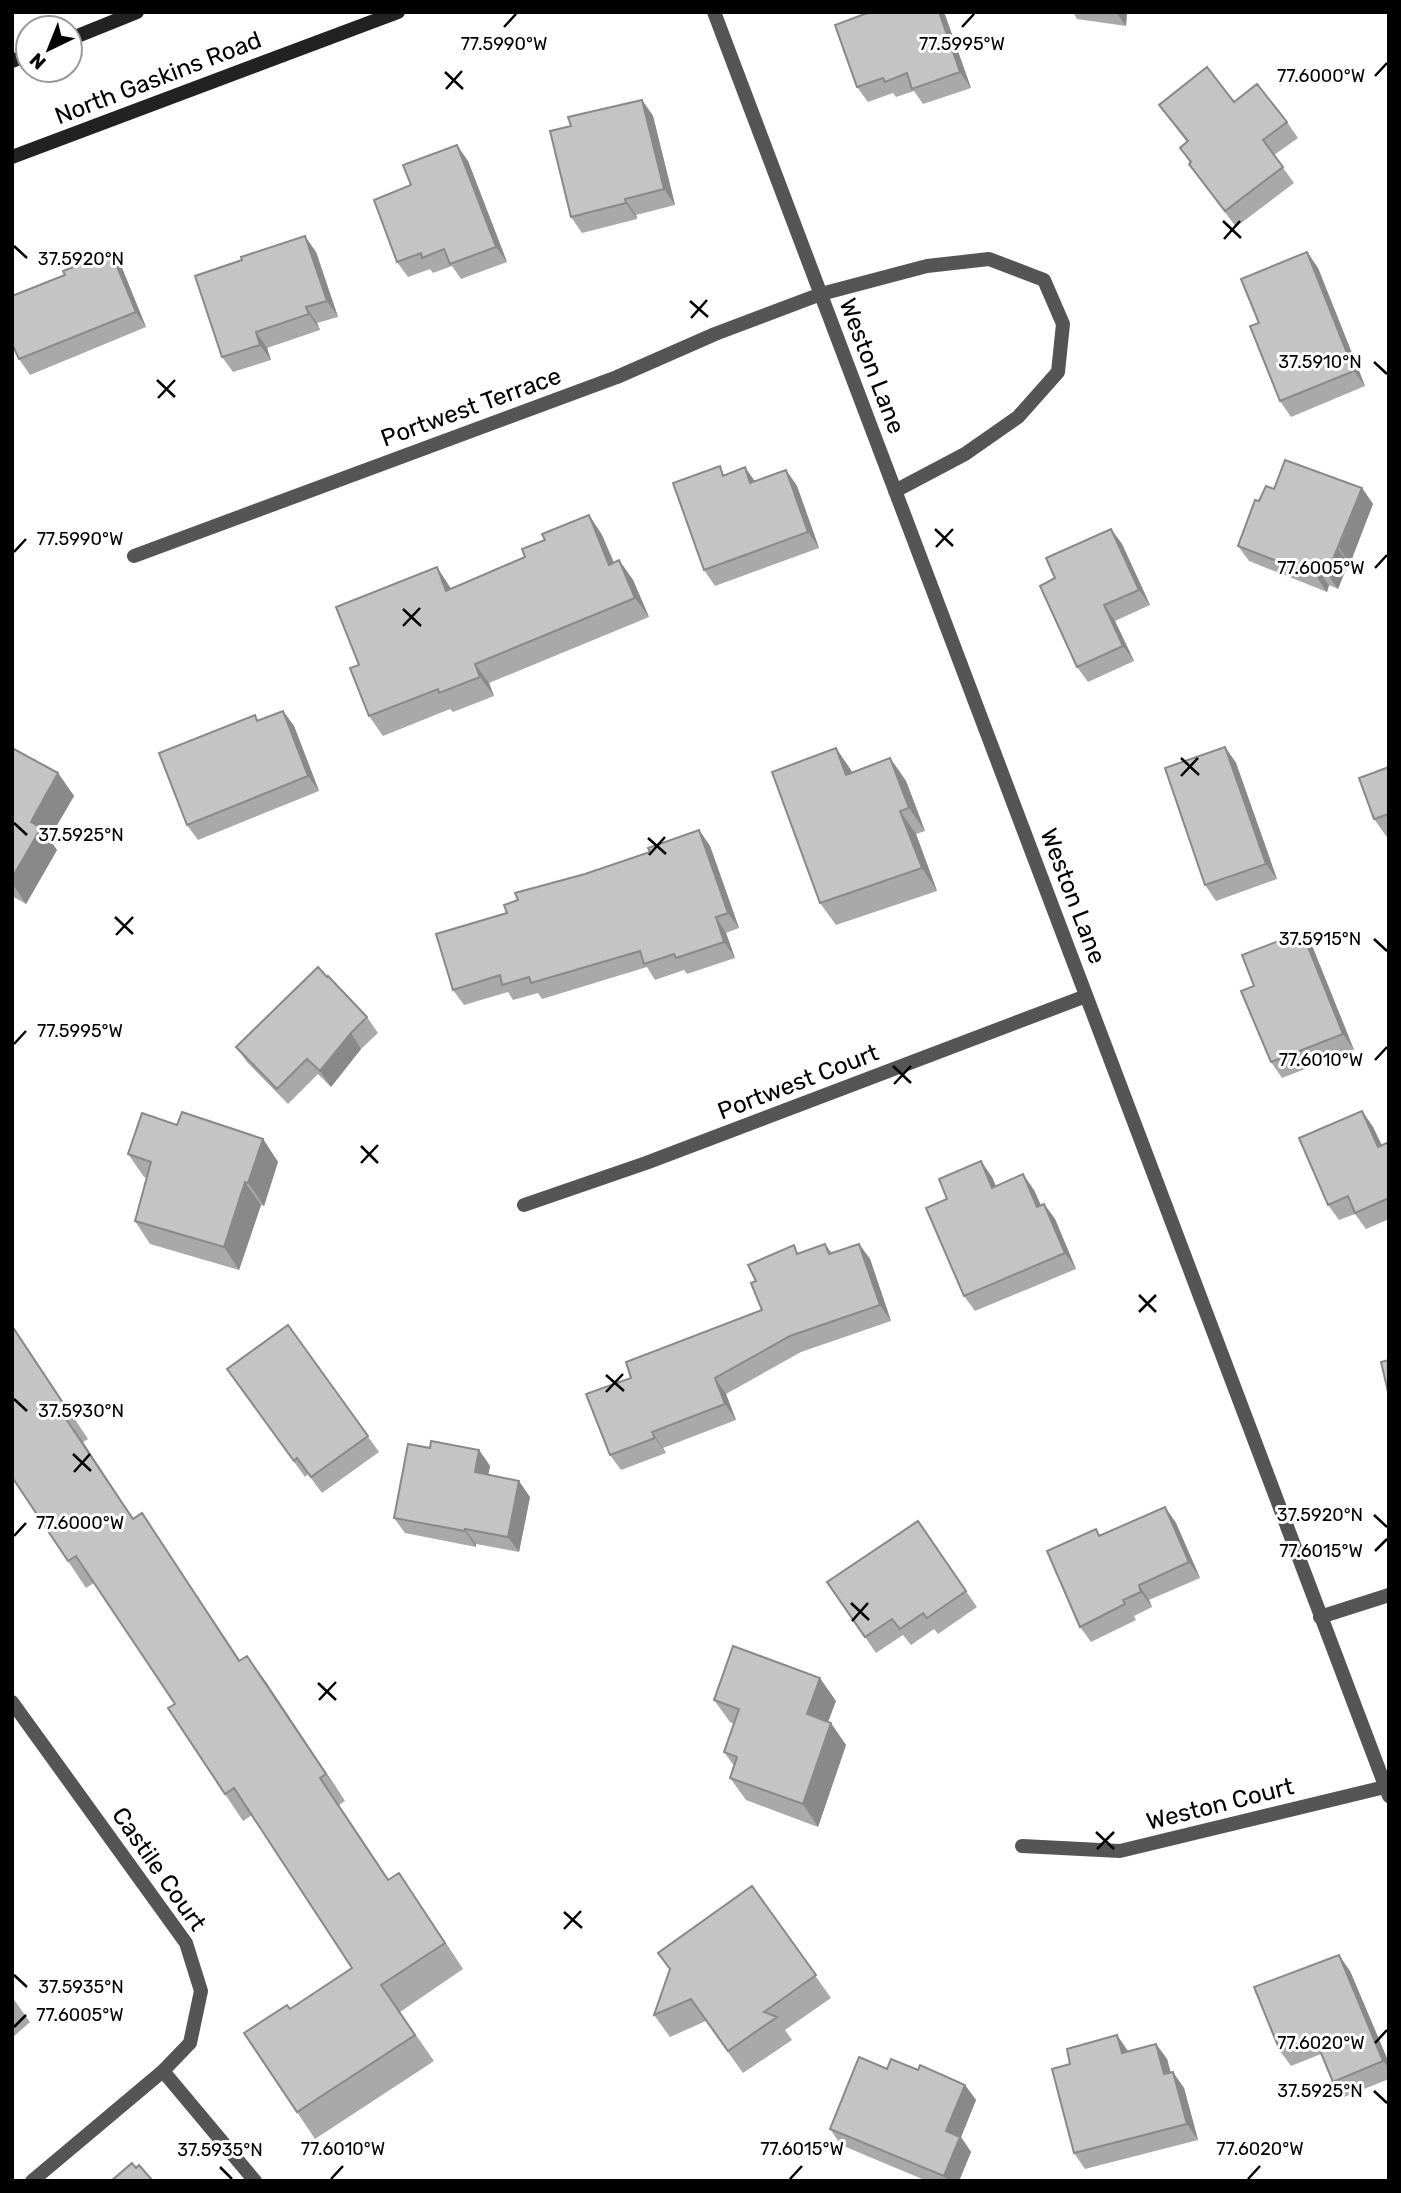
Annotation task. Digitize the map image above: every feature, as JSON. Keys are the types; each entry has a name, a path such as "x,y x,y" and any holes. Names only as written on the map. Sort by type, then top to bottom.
{"main road":[{"path":"84,33 137,12"},
{"name":"North Gaskins Road","path":"12,157 398,12"}],"street":[{"name":"Weston Lane","path":"714,12 1320,1618 1388,1789"},
{"name":"Portwest Terrace","path":"134,556 617,377 715,334 821,294 927,266 989,259 1044,280 1063,324 1058,372 1018,417 965,454 895,491"},
{"name":"Portwest Court","path":"524,1205 646,1163 1086,996"},
{"path":"1320,1618 1389,1595"},
{"name":"Castile Court","path":"12,1703 186,1943 201,1991 190,2043 163,2071 32,2181"},
{"name":"Weston Court","path":"1022,1846 1120,1851 1388,1789"},
{"path":"163,2071 255,2181"}],"building":[{"path":"870,12 939,12 960,72 912,89 907,73 885,82 883,78 857,87 835,25"},
{"path":"1207,67 1234,102 1257,84 1287,122 1263,140 1283,167 1225,211 1189,164 1191,162 1180,148 1188,141 1159,105"},
{"path":"642,100 664,189 625,199 626,203 571,217 550,131 571,126 568,117"},
{"path":"457,145 496,247 450,264 444,249 422,258 421,253 397,262 374,200 411,185 403,165"},
{"path":"305,236 327,301 306,307 309,314 256,332 260,345 222,357 195,276 242,260 241,257"},
{"path":"111,252 136,312 19,359 12,344 12,296 65,275 63,271"},
{"path":"1307,252 1354,371 1280,401 1250,326 1259,323 1241,279"},
{"path":"1285,460 1362,488 1327,574 1318,570 1316,576 1238,546 1255,500 1259,501 1266,486 1274,489"},
{"path":"720,466 723,476 745,467 750,483 786,470 808,532 704,570 673,483"},
{"path":"589,515 609,565 619,560 635,598 475,664 480,677 439,693 438,689 369,716 350,668 359,665 336,607 437,567 446,591 525,557 522,549 545,540 542,534"},
{"path":"1111,529 1139,590 1104,605 1123,646 1077,667 1040,586 1055,578 1046,558"},
{"path":"283,711 308,776 187,825 159,753 255,715 257,721"},
{"path":"1225,747 1266,864 1205,885 1165,768"},
{"path":"12,748 58,773 31,822 41,828 12,878"},
{"path":"836,748 846,775 890,758 909,808 900,811 922,868 820,903 772,772"},
{"path":"1389,767 1389,814 1374,819 1359,778"},
{"path":"699,830 728,913 716,917 724,942 676,958 674,954 644,964 640,951 531,983 529,977 502,985 500,975 453,990 436,934 507,913 504,905 518,900 515,893 585,874 650,852 648,848"},
{"path":"1302,932 1343,1034 1271,1062 1241,991 1254,986 1242,955"},
{"path":"318,967 367,1017 320,1071 307,1059 277,1089 236,1047"},
{"path":"1362,1111 1378,1147 1389,1142 1389,1198 1355,1213 1348,1196 1328,1205 1299,1138"},
{"path":"182,1112 263,1139 248,1183 245,1182 224,1247 135,1221 151,1162 128,1154 142,1113 177,1125"},
{"path":"981,1161 992,1188 1023,1174 1037,1207 1044,1204 1065,1253 964,1296 926,1208 947,1199 939,1179"},
{"path":"825,1244 829,1254 859,1244 880,1305 790,1336 715,1378 725,1404 652,1432 655,1438 610,1455 586,1394 631,1378 626,1362 762,1310 751,1283 756,1281 748,1265 794,1245 797,1254"},
{"path":"288,1325 368,1436 311,1477 297,1458 294,1461 227,1369"},
{"path":"12,1326 69,1412 64,1416 133,1519 142,1513 239,1661 247,1656 326,1774 320,1778 388,1880 399,1873 445,1943 381,1985 415,2035 297,2112 244,2033 287,2005 290,2009 352,1968 234,1788 225,1794 168,1708 175,1704 76,1556 68,1561 12,1477"},
{"path":"1389,1360 1389,1396 1381,1362"},
{"path":"431,1441 479,1450 475,1472 519,1481 508,1537 394,1518 408,1444 430,1448"},
{"path":"1165,1507 1189,1562 1139,1585 1141,1592 1123,1600 1125,1604 1080,1627 1047,1551 1096,1529 1099,1536"},
{"path":"918,1521 966,1591 927,1618 923,1613 900,1629 892,1619 865,1637 827,1582"},
{"path":"733,1646 820,1678 807,1714 831,1723 803,1804 730,1778 737,1757 724,1752 739,1709 714,1700"},
{"path":"752,1886 816,1975 764,2012 777,2017 728,2051 691,1999 654,2015 670,1969 658,1953"},
{"path":"1339,1955 1383,2061 1333,2082 1314,2036 1280,2051 1254,1987"},
{"path":"1117,2035 1122,2053 1156,2044 1164,2074 1173,2072 1187,2124 1074,2153 1052,2069 1070,2064 1067,2049"},
{"path":"859,2057 887,2069 891,2059 918,2070 920,2065 965,2085 946,2131 960,2137 944,2176 830,2129"},
{"path":"132,2163 136,2168 139,2165 153,2181 111,2181"}]}
